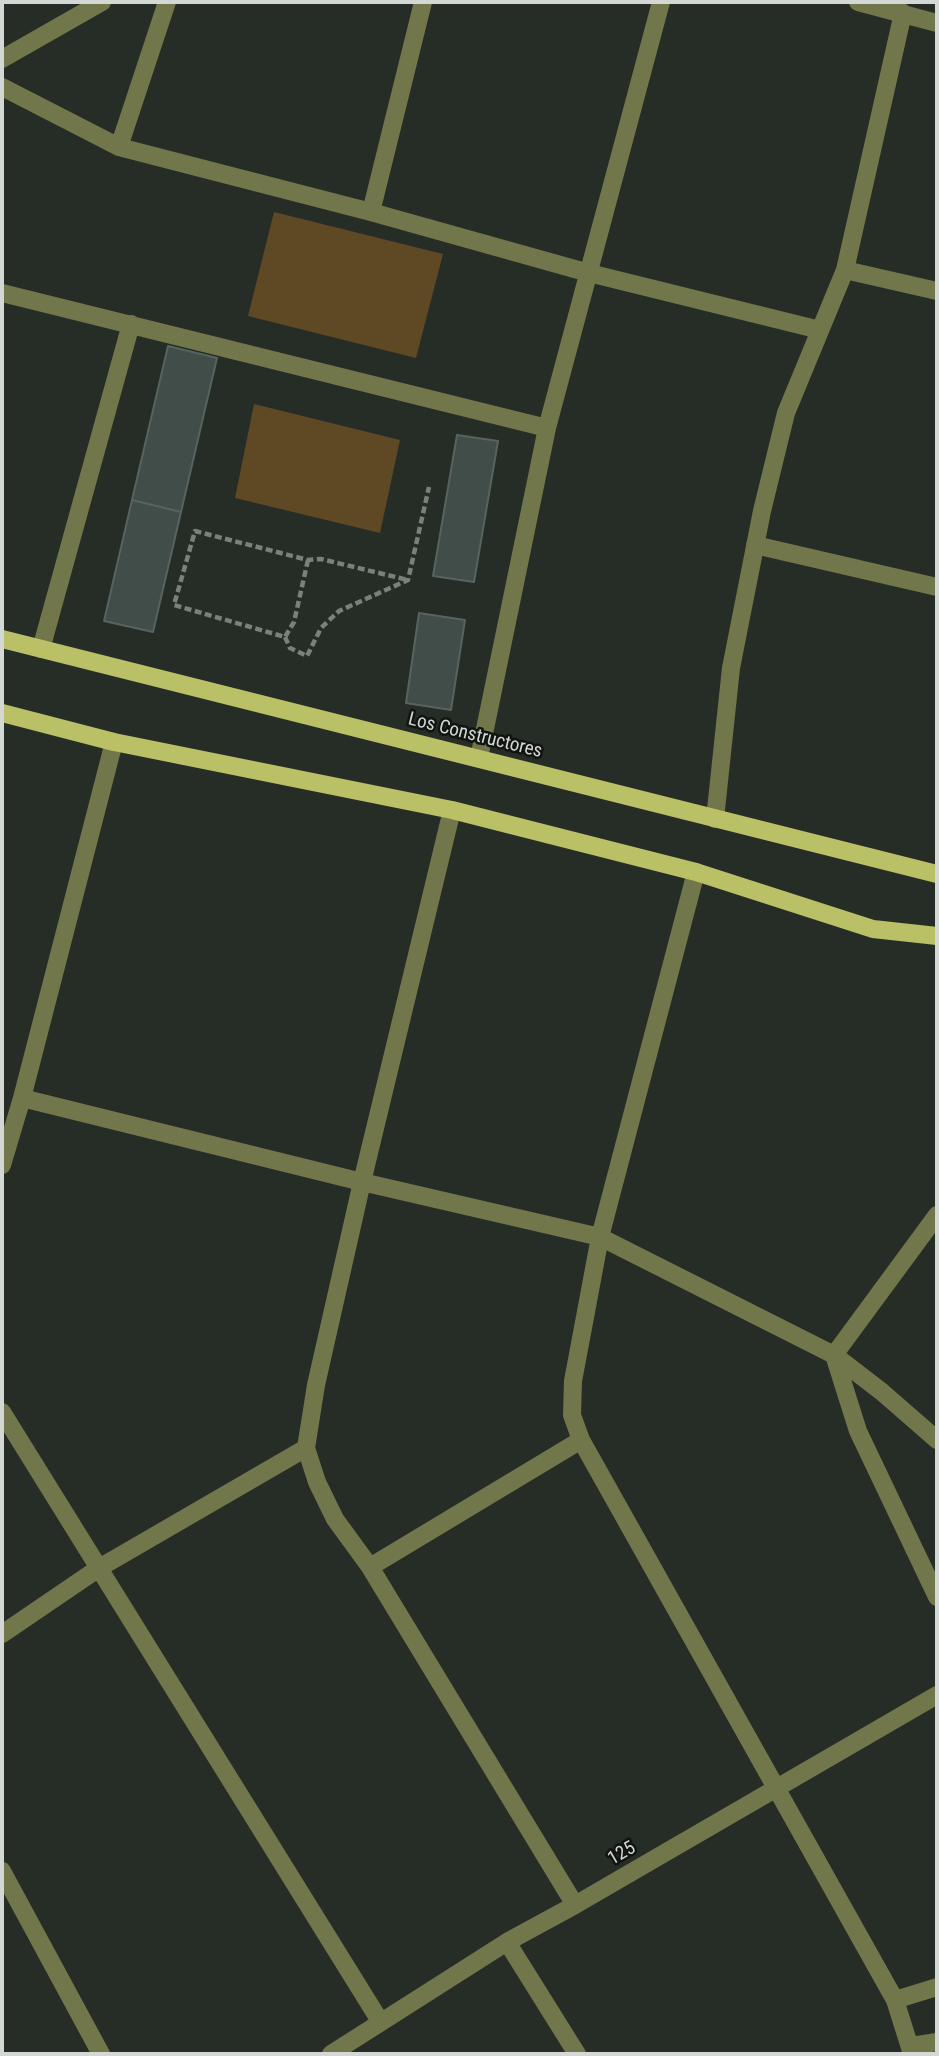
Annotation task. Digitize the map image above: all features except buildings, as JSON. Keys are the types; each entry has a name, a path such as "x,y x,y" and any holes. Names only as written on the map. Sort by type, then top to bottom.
{"main road":[{"name":"Los Constructores","path":"2,639 937,874"},
{"path":"2,713 114,742 452,810 696,872 873,929 937,936"}],"street":[{"path":"2,59 102,2"},
{"path":"119,148 167,2"},
{"path":"372,212 423,2"},
{"path":"479,758 547,428 661,2"},
{"path":"858,2 896,7 937,23"},
{"path":"715,819 731,668 755,545 786,414 845,270 896,7"},
{"path":"2,88 119,148 372,212 589,273 820,330"},
{"path":"845,270 937,291"},
{"path":"2,293 547,428"},
{"path":"41,649 131,324"},
{"path":"755,545 937,587"},
{"path":"2,1166 114,742"},
{"path":"452,810 362,1182 316,1385 306,1448 317,1482 335,1519 370,1567 575,1905"},
{"path":"696,872 600,1237 573,1381 572,1415 581,1440 895,2000 911,2050 937,2042"},
{"path":"22,1098 362,1182 600,1237 834,1356 882,1392 937,1440"},
{"path":"834,1356 937,1215"},
{"path":"834,1356 858,1431 937,1597"},
{"path":"2,1412 380,2021"},
{"path":"370,1567 581,1440"},
{"path":"2,1634 99,1568 306,1448"},
{"name":"125","path":"331,2054 506,1942 575,1905 937,1695"},
{"path":"2,1871 101,2054"},
{"path":"506,1942 577,2054"},
{"path":"895,2000 937,1987"}],"path":[{"path":"408,580 429,487"},
{"path":"285,637 174,605 195,531 309,560 321,559 408,580"},
{"path":"285,637 295,622 309,560"},
{"path":"285,637 290,649 307,656 321,628 338,611 408,580"}],"shaded area":[{"path":"274,212 443,254 416,358 248,316"},
{"path":"254,404 400,440 380,533 235,498"}]}
